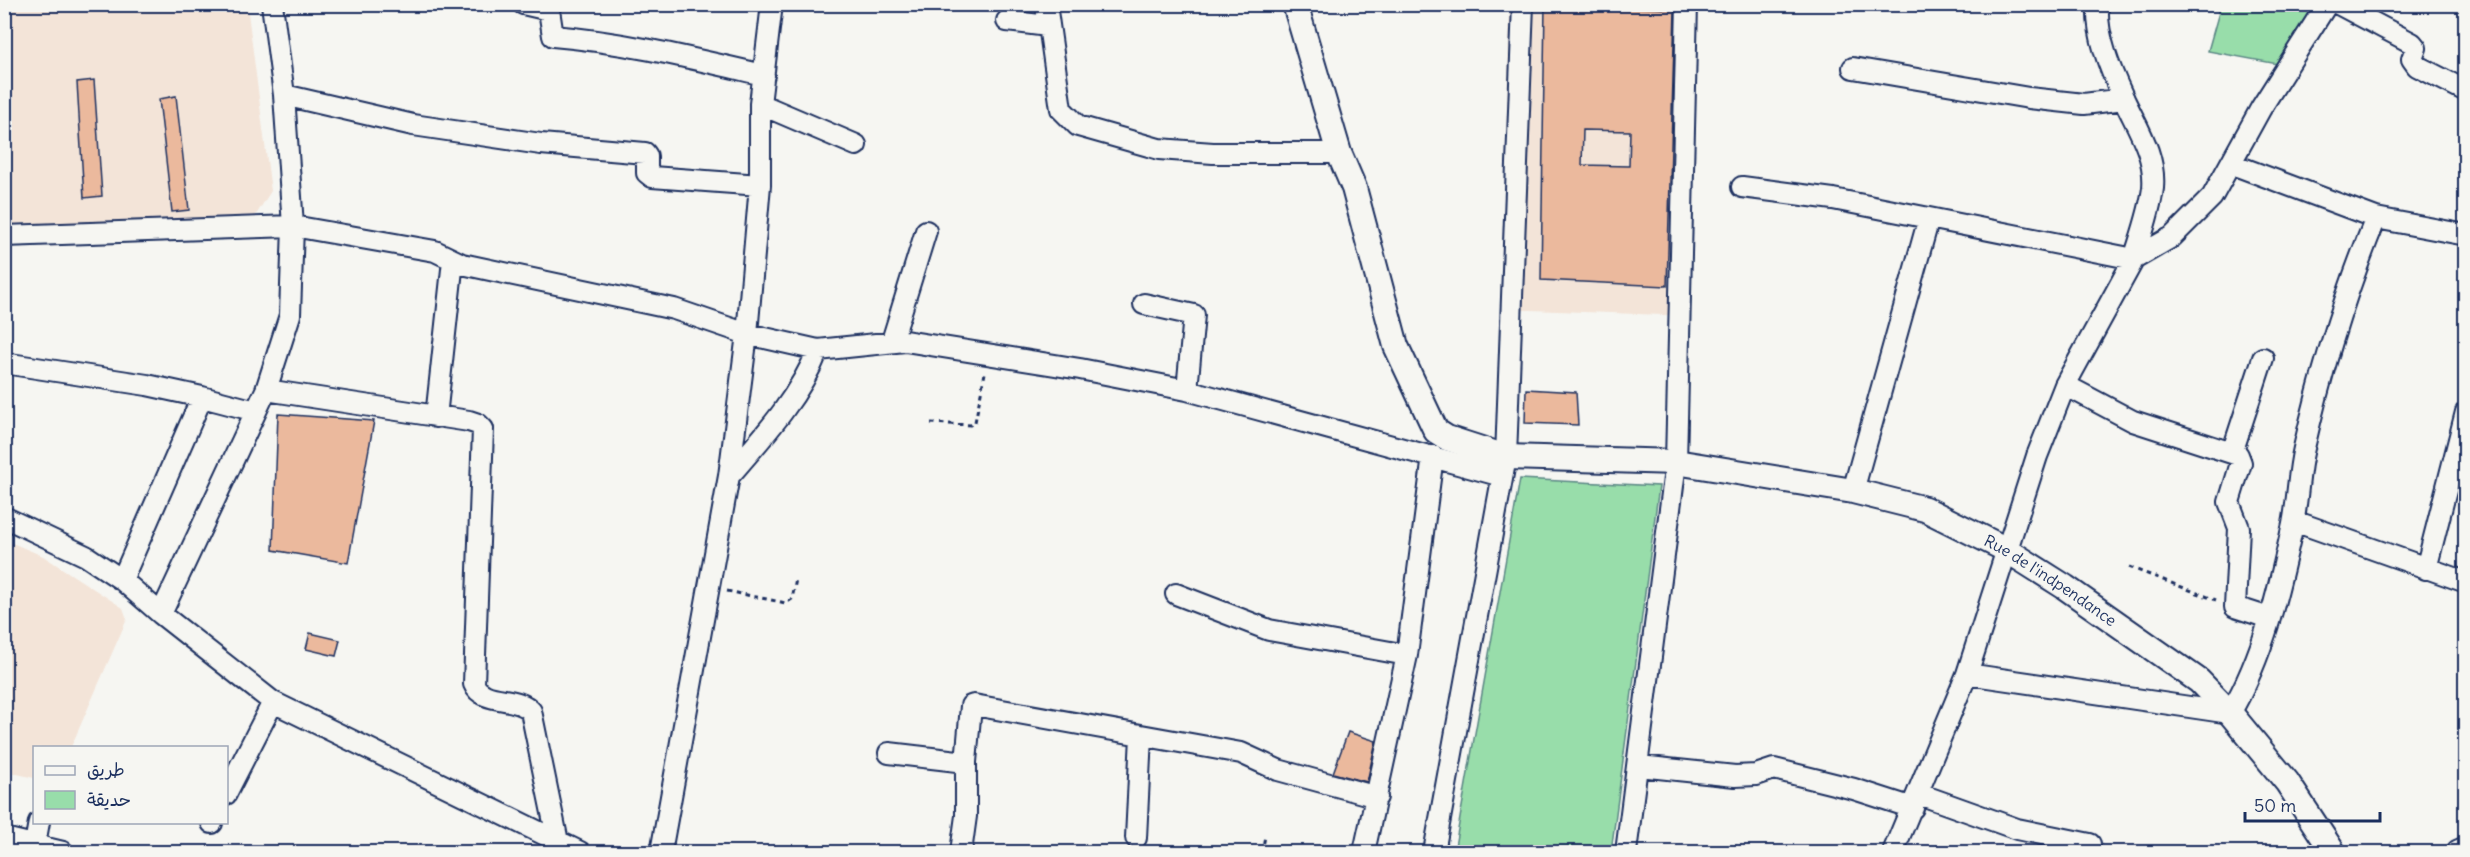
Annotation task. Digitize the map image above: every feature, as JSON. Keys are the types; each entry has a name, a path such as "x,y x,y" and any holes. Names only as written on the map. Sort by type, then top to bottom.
{"street":[{"path":"161,614 266,390 290,315 293,226 284,95 272,4"},
{"path":"523,4 549,10 552,36 600,40 656,50 764,75"},
{"path":"661,852 729,476 747,334 760,185 760,104 772,4"},
{"path":"1046,4 1061,109 1078,126 1159,149 1213,153 1339,153"},
{"name":"Rue de l'indpendance","path":"1295,4 1339,153 1354,188 1396,346 1433,425 1447,438 1504,467 1676,462 1853,491 1925,509 2006,549 2065,587 2199,681 2230,713 2298,797 2333,852"},
{"path":"1434,852 1504,467 1523,4"},
{"path":"1626,852 1639,766 1676,462 1687,4"},
{"path":"1893,852 1967,674 2037,456 2065,386 2134,259 2153,186 2142,131 2124,99 2101,37 2098,4"},
{"path":"1742,187 1833,199 2134,259 2172,237 2212,197 2261,108 2327,4"},
{"path":"2338,4 2412,43 2416,48 2412,59 2417,66 2466,92"},
{"path":"1007,21 1048,26"},
{"path":"1853,68 2029,98 2084,104 2124,99"},
{"path":"284,95 413,125 541,144 645,153 648,173 652,177 760,185"},
{"path":"760,104 856,145"},
{"path":"2232,164 2376,218 2466,235"},
{"path":"1853,491 1929,218"},
{"path":"1967,674 2230,713 2248,684 2269,618 2294,521 2303,450 2334,329 2376,218"},
{"path":"4,236 293,226 435,251 453,260 674,309 747,334 818,350 860,347 892,341 988,354 1187,390 1433,456 1504,467"},
{"path":"892,341 926,231"},
{"path":"436,417 453,260"},
{"path":"1144,304 1194,315 1187,390"},
{"path":"729,476 771,428 804,380 818,350"},
{"path":"2232,453 2263,358"},
{"path":"4,363 147,385 256,411"},
{"path":"2065,386 2133,421 2238,455 2241,463 2229,502 2239,528 2235,606 2269,618"},
{"path":"266,390 469,421 478,424 483,429 474,684 480,694 525,705 531,711 558,843"},
{"path":"122,580 202,397"},
{"path":"2426,568 2466,412"},
{"path":"1364,852 1407,654 1433,456"},
{"path":"4,517 86,556 122,580 161,614 273,702 580,852"},
{"path":"2294,521 2466,582"},
{"path":"1176,594 1269,630 1407,654"},
{"path":"228,790 273,702"},
{"path":"961,852 966,816 966,762 971,706 974,705 1240,753 1278,770 1377,797"},
{"path":"1136,838 1141,736"},
{"path":"889,753 966,762"},
{"path":"1639,766 1735,776 1756,775 1773,769 1854,789 1916,801 2017,829 2090,844"},
{"path":"35,844 39,824"},
{"path":"4,838 63,852"},
{"path":"2458,852 2466,849"}],"path":[{"path":"931,423 970,425 975,422 988,354"},
{"path":"2129,567 2235,606"},
{"path":"710,588 786,603 792,599 796,579"},
{"path":"1262,852 1265,836"}],"shaded area":[{"path":"4,5 247,5 271,191 254,218 5,228"},
{"path":"1510,5 1699,5 1690,316 1501,309"},
{"path":"5,540 43,556 123,608 127,619 71,746 33,746 33,778 5,771"}],"green space":[{"path":"2221,5 2323,5 2283,65 2208,51"},
{"path":"1520,479 1659,486 1611,852 1454,852"}],"building":[{"path":"1545,4 1675,9 1667,286 1541,280","holes":["1583,130 1630,131 1629,166 1582,165"]},
{"path":"94,80 102,196 84,198 77,82"},
{"path":"176,96 189,210 172,212 159,99"},
{"path":"1526,389 1576,392 1578,425 1525,423"},
{"path":"278,414 374,421 348,563 273,550"},
{"path":"310,633 340,640 336,656 306,649"},
{"path":"1348,732 1376,741 1367,782 1333,773"}]}
